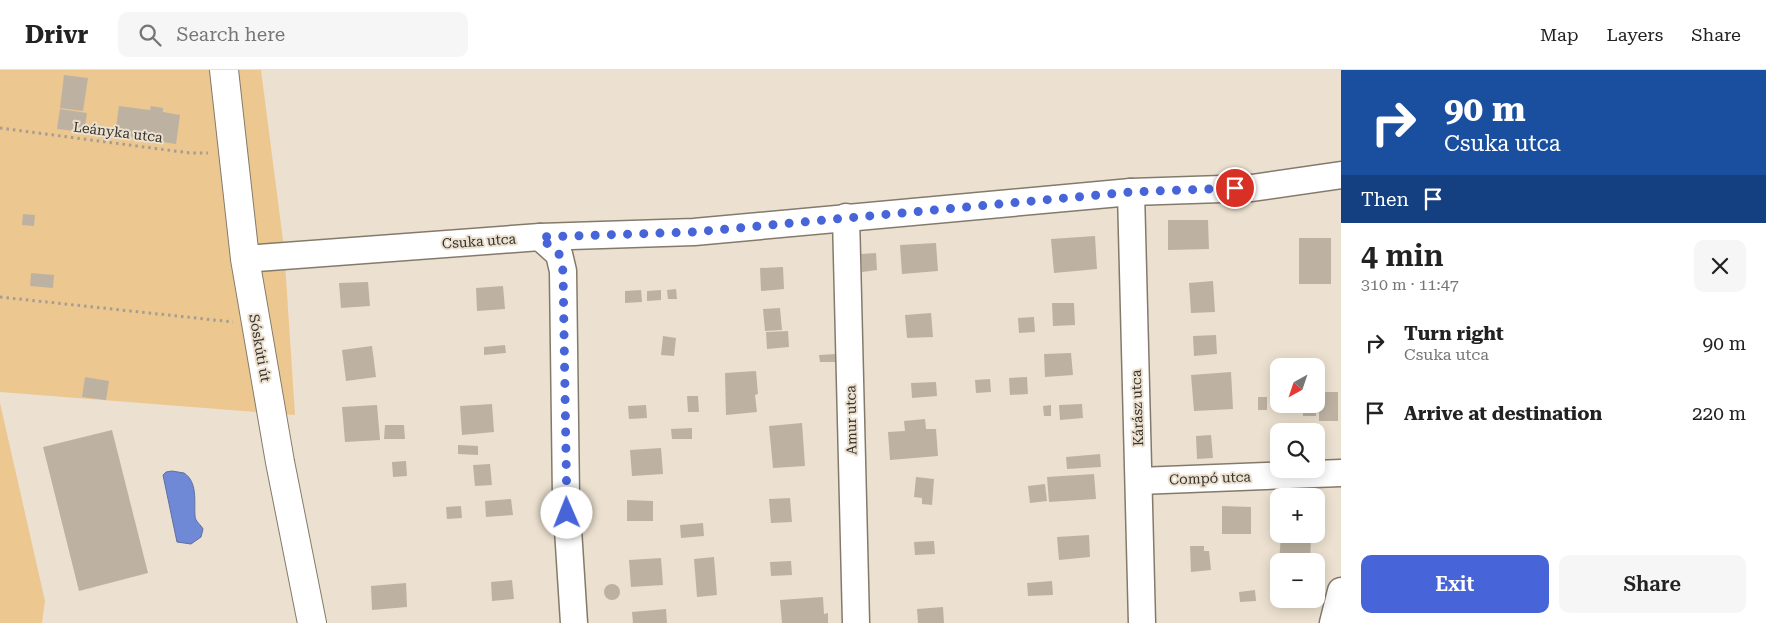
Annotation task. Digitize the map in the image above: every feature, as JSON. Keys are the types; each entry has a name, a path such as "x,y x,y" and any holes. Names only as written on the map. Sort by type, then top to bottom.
{"main road":[{"name":"Sóskúti út","path":"224,70 245,259 312,623"}],"street":[{"name":"Csuka utca","path":"245,259 540,237 694,232 1131,192 1252,188 1341,175"},
{"name":"Kárász utca","path":"1131,192 1142,623"},
{"name":"Amur utca","path":"846,217 856,623"},
{"path":"540,237 559,254 563,271 566,498 574,623"},
{"name":"Compó utca","path":"1139,481 1341,473"},
{"path":"1333,623 1341,591"}],"path":[{"name":"Leányka utca","path":"0,128 190,153 234,154"},
{"path":"0,297 232,322 254,314"}],"shaded area":[{"path":"0,70 261,70 284,248 295,415 0,392"},
{"path":"0,403 45,601 42,623 0,623"}],"water":[{"path":"166,472 184,473 193,487 195,518 203,529 201,537 191,544 177,542 163,475"}],"building":[{"path":"64,75 88,78 83,111 60,108"},
{"path":"119,106 150,110 151,106 163,108 163,112 180,115 176,144 115,135"},
{"path":"60,109 87,113 84,132 57,129"},
{"path":"23,214 35,215 34,226 22,225"},
{"path":"1168,220 1208,220 1209,249 1168,250"},
{"path":"1095,236 1097,269 1054,273 1051,239"},
{"path":"1299,238 1331,238 1331,284 1299,284"},
{"path":"936,243 938,271 902,274 900,245"},
{"path":"876,253 877,270 862,272 861,254"},
{"path":"783,267 784,289 761,291 760,268"},
{"path":"31,273 54,275 53,288 30,286"},
{"path":"1213,281 1215,312 1191,313 1189,283"},
{"path":"368,282 370,306 341,308 339,283"},
{"path":"503,286 505,309 477,311 476,288"},
{"path":"676,289 677,299 668,299 667,290"},
{"path":"641,290 642,302 625,303 625,291"},
{"path":"661,290 661,300 647,301 647,291"},
{"path":"1052,303 1074,303 1075,325 1053,326"},
{"path":"780,308 782,330 765,331 763,309"},
{"path":"931,313 933,337 907,338 905,315"},
{"path":"1034,317 1035,332 1019,333 1018,318"},
{"path":"788,331 789,347 767,349 766,332"},
{"path":"1216,335 1217,354 1194,356 1193,336"},
{"path":"663,336 676,338 674,356 661,355"},
{"path":"505,345 506,353 484,355 484,347"},
{"path":"372,346 376,377 346,381 342,350"},
{"path":"1071,353 1073,375 1045,377 1044,354"},
{"path":"836,354 836,362 820,362 819,355"},
{"path":"756,371 758,394 755,395 757,412 726,415 725,373"},
{"path":"1231,372 1233,409 1194,411 1191,375"},
{"path":"85,377 109,381 106,400 82,397"},
{"path":"1027,377 1028,394 1010,395 1009,378"},
{"path":"990,379 991,392 976,393 975,380"},
{"path":"936,382 937,396 912,398 911,383"},
{"path":"1325,392 1338,392 1338,421 1319,421 1319,413 1325,413"},
{"path":"687,396 698,396 699,412 688,412"},
{"path":"1258,397 1267,397 1267,410 1258,410"},
{"path":"492,404 494,432 462,435 460,406"},
{"path":"1082,404 1083,418 1060,420 1059,405"},
{"path":"377,405 380,440 345,442 342,407"},
{"path":"646,405 647,418 629,419 628,406"},
{"path":"1051,405 1051,416 1044,416 1043,406"},
{"path":"1303,413 1316,413 1316,416 1303,416"},
{"path":"925,419 926,429 936,429 938,456 890,460 888,432 905,431 904,421"},
{"path":"802,423 805,466 773,468 769,426"},
{"path":"385,425 404,425 405,439 384,439"},
{"path":"692,428 692,439 672,439 671,429"},
{"path":"112,430 148,573 79,591 43,447"},
{"path":"1211,435 1213,458 1197,459 1196,436"},
{"path":"458,445 478,446 478,455 458,454"},
{"path":"661,448 663,474 632,476 630,450"},
{"path":"1100,454 1101,467 1067,469 1066,457"},
{"path":"406,461 407,476 393,477 392,462"},
{"path":"490,464 492,485 475,486 473,465"},
{"path":"1094,474 1096,499 1049,502 1047,477"},
{"path":"916,477 934,479 932,505 922,504 922,498 914,497"},
{"path":"1045,484 1047,501 1030,503 1028,486"},
{"path":"790,498 792,522 771,523 769,499"},
{"path":"511,499 513,515 486,517 485,501"},
{"path":"627,500 653,501 653,521 627,521"},
{"path":"461,506 462,518 447,519 446,507"},
{"path":"1222,506 1251,507 1251,534 1222,534"},
{"path":"703,523 704,536 681,538 680,525"},
{"path":"1089,535 1090,557 1059,560 1057,537"},
{"path":"934,541 935,554 915,555 914,542"},
{"path":"1280,543 1311,543 1310,553 1280,553"},
{"path":"1190,546 1204,546 1204,551 1209,551 1211,570 1191,572"},
{"path":"714,557 717,595 697,597 694,559"},
{"path":"661,558 663,585 631,587 629,560"},
{"path":"791,561 792,575 771,576 770,562"},
{"path":"512,580 514,599 492,601 491,582"},
{"path":"1052,581 1053,595 1028,596 1027,583"},
{"path":"406,583 407,607 372,610 371,586"},
{"path":"612,584 620,592 612,600 604,592"},
{"path":"1255,590 1256,601 1240,602 1239,592"},
{"path":"823,597 824,614 828,613 828,623 782,623 780,600"},
{"path":"943,607 944,623 918,623 917,609"},
{"path":"666,609 667,623 633,623 632,612"}],"route":[{"path":"567,513 563,271 559,254 540,237 694,232 1131,192 1235,188"}]}
